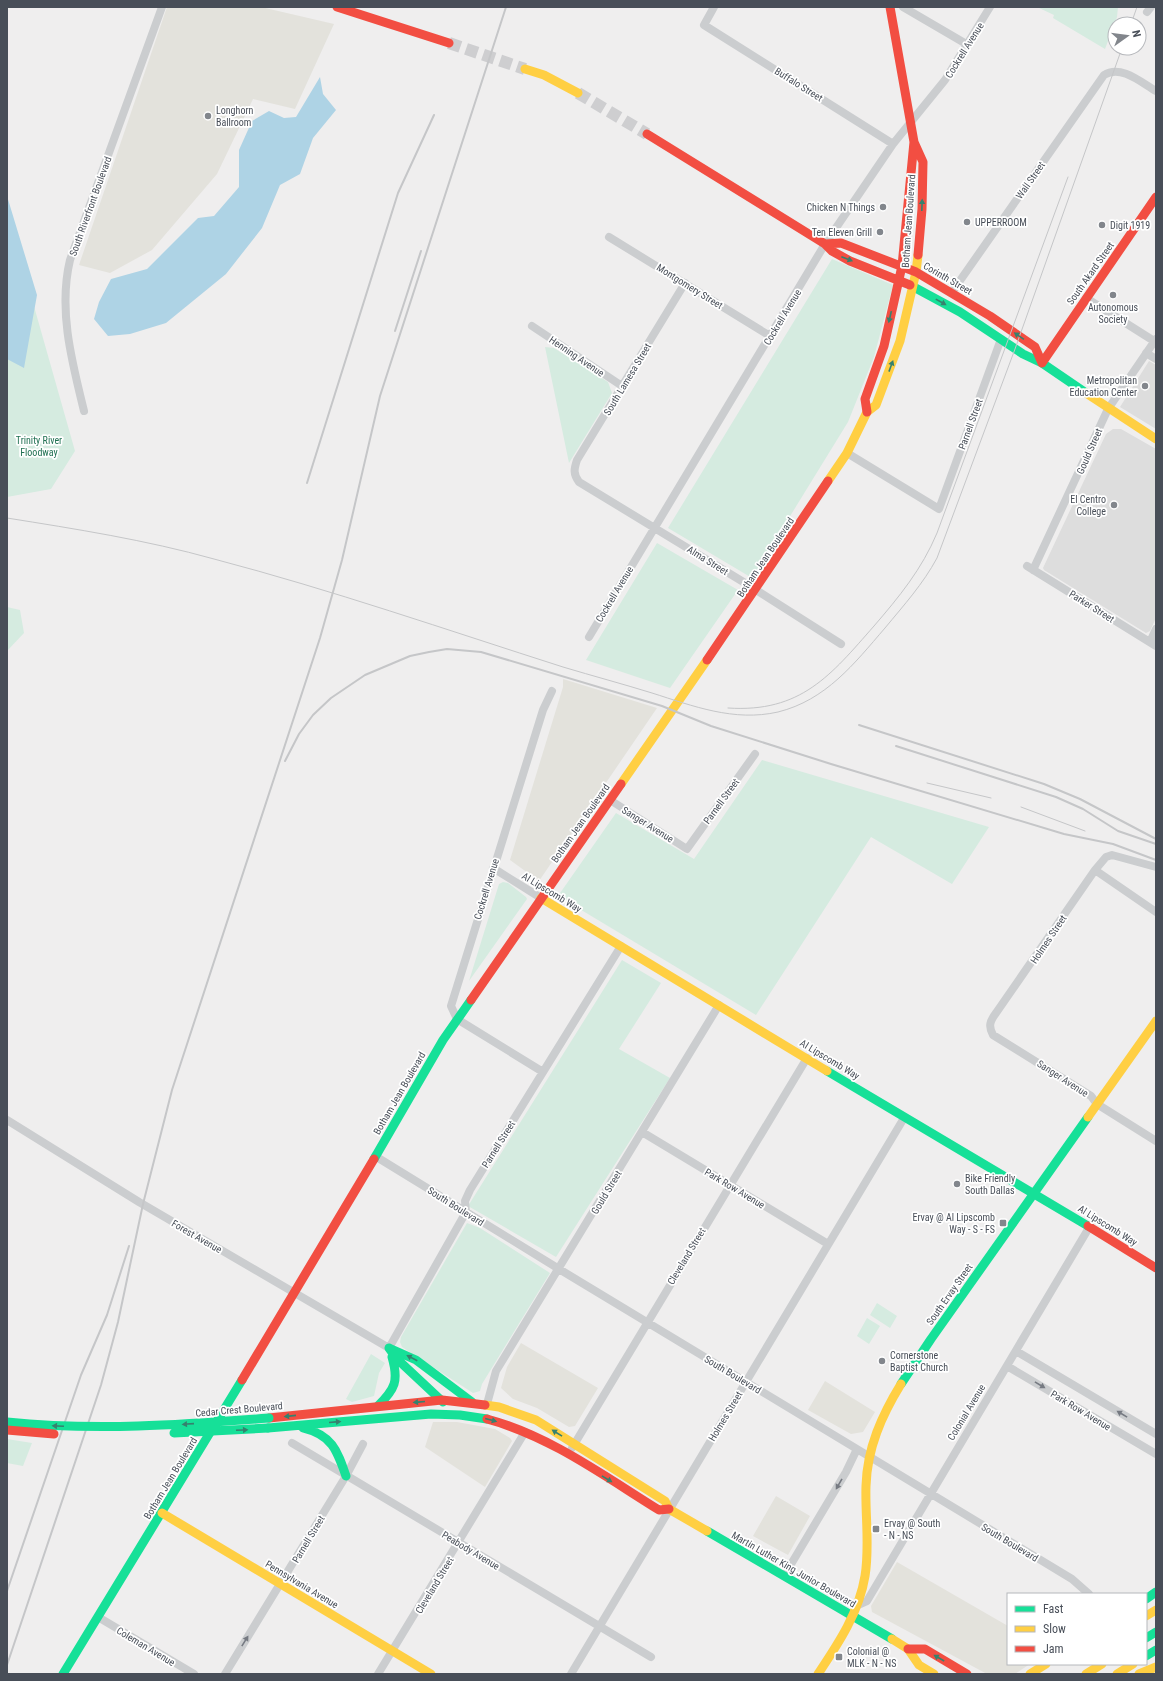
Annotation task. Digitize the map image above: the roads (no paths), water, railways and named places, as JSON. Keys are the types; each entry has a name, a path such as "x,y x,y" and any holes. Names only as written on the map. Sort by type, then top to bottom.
{"main road":[{"path":"337,7 449,42"},
{"name":"Botham Jean Boulevard","path":"63,1674 296,1293 443,1040 756,590 847,453 867,412 876,405 900,341 913,286 916,272 922,209 923,162 914,142 890,7"},
{"path":"525,68 544,75 578,93"},
{"name":"Corinth Street","path":"647,134 825,244 834,254 899,279 913,286 1001,339 1029,359 1042,363 1108,409 1156,439"},
{"name":"Botham Jean Boulevard","path":"867,412 865,399 884,346 902,266 909,201 911,159 914,142"},
{"name":"South Akard Street","path":"1042,363 1156,196"},
{"name":"Corinth Street","path":"825,244 841,242 916,272 952,292 1035,347 1042,363"},
{"name":"Al Lipscomb Way","path":"542,898 904,1118 1034,1192 1156,1268"},
{"name":"South Ervay Street","path":"853,1616 858,1605 867,1559 864,1488 868,1456 886,1410 918,1359 1034,1192 1156,1021"},
{"path":"389,1348 416,1360 433,1371 472,1402"},
{"path":"389,1348 397,1359 442,1400 453,1414"},
{"path":"378,1406 390,1394 397,1379 397,1370 389,1348"},
{"path":"433,1371 440,1387 442,1400"},
{"path":"425,1414 442,1400"},
{"name":"Cedar Crest Boulevard","path":"7,1422 71,1427 168,1426 269,1418 442,1400 472,1402"},
{"name":"Martin Luther King Junior Boulevard","path":"472,1402 512,1410 536,1420 665,1501 669,1509 908,1649 919,1665 934,1674"},
{"name":"Cedar Crest Boulevard","path":"7,1430 47,1434 115,1435 268,1428 425,1414 453,1414"},
{"name":"Martin Luther King Junior Boulevard","path":"453,1414 487,1419 525,1432 568,1455 659,1510 669,1509"},
{"path":"294,1426 311,1429 326,1437 339,1454 346,1476"},
{"name":"Pennsylvania Avenue","path":"162,1512 431,1674"},
{"path":"1147,1598 1156,1592"},
{"path":"1147,1615 1156,1610"},
{"path":"818,1674 853,1616"},
{"path":"1147,1637 1156,1632"},
{"name":"Martin Luther King Junior Boulevard","path":"908,1649 924,1650 968,1674"},
{"path":"1147,1655 1156,1650"},
{"path":"1030,1674 1044,1665"},
{"path":"1117,1674 1131,1665"},
{"path":"1086,1674 1098,1666"},
{"path":"1139,1674 1156,1667"}],"street":[{"name":"South Riverfront Boulevard","path":"84,411 70,353 66,307 66,274 162,7"},
{"name":"Buffalo Street","path":"714,7 704,25 893,144"},
{"path":"903,7 968,45"},
{"name":"Cockrell Avenue","path":"589,637 825,244 893,144 932,98 968,45 990,7"},
{"name":"Wall Street","path":"952,292 1100,80 1111,72 1117,71 1126,73 1156,91"},
{"name":"Montgomery Street","path":"610,237 770,336"},
{"name":"South Lamesa Street","path":"575,477 574,470 577,460 685,284"},
{"path":"1086,298 1155,340"},
{"name":"Henning Avenue","path":"532,326 622,386"},
{"name":"Parnell Street","path":"847,453 939,509 1001,339"},
{"name":"Gould Street","path":"1030,568 1108,409 1155,340"},
{"path":"1146,353 1156,359"},
{"name":"Alma Street","path":"575,477 579,482 756,590 841,644"},
{"name":"Parker Street","path":"1030,568 1153,644"},
{"path":"1153,644 1156,630"},
{"name":"Cockrell Avenue","path":"458,1020 451,1006 452,1000 543,710 552,691"},
{"name":"Parnell Street","path":"687,849 755,754"},
{"name":"Sanger Avenue","path":"610,800 687,849"},
{"name":"Holmes Street","path":"989,1028 990,1021 1095,870 1106,857 1114,855 1156,867"},
{"name":"Al Lipscomb Way","path":"493,868 542,898"},
{"path":"1095,870 1156,912"},
{"name":"Parnell Street","path":"389,1348 466,1212 465,1201 470,1190 621,946"},
{"name":"Gould Street","path":"487,1404 492,1379 719,1005"},
{"path":"458,1020 542,1072"},
{"name":"Sanger Avenue","path":"989,1028 993,1035 1091,1096 1097,1104 1155,1140"},
{"name":"Cleveland Street","path":"568,1455 647,1321 807,1058"},
{"name":"Holmes Street","path":"571,1674 904,1118"},
{"name":"Forest Avenue","path":"7,1120 144,1204 389,1348"},
{"name":"Park Row Avenue","path":"642,1132 828,1244"},
{"name":"South Boulevard","path":"375,1156 1072,1579 1088,1593"},
{"name":"Colonial Avenue","path":"858,1605 867,1601 1090,1226"},
{"name":"Park Row Avenue","path":"1016,1351 1156,1434"},
{"name":"Park Row Avenue","path":"1007,1366 1156,1454"},
{"name":"Cleveland Street","path":"378,1674 459,1543 525,1432"},
{"name":"Peabody Avenue","path":"292,1443 651,1657"},
{"name":"Parnell Street","path":"225,1674 346,1476 363,1444"},
{"path":"784,1576 842,1479 857,1449"},
{"name":"Coleman Avenue","path":"98,1617 194,1674"}],"water":[{"path":"320,77 323,94 336,110 313,138 300,174 280,185 262,228 226,274 166,323 130,334 108,336 94,319 99,302 111,279 147,269 198,218 214,216 239,187 239,150 252,121 269,111 284,118 296,117"},
{"path":"7,196 37,295 24,368 7,359"}],"tunnel":[{"path":"449,43 525,69"},
{"path":"578,93 647,134"}],"tram line":[{"path":"1134,16 1137,7"},
{"path":"7,518 137,541 188,552 258,571 346,597 563,667 714,711 730,714 762,715 778,712 795,706 811,699 825,690 850,667 913,594 926,577 937,558 1015,349 1119,56"},
{"path":"728,708 753,708 776,704 795,697 812,687 828,675 858,644 892,604 917,571 937,533 1068,177"},
{"path":"927,783 991,798"},
{"path":"1021,807 1085,831"}],"railway":[{"path":"7,1665 101,1385 118,1322 143,1204 172,1090 320,638 342,560 380,396 506,7"},
{"path":"307,483 398,193 434,115"},
{"path":"395,331 421,251"},
{"path":"285,761 299,734 313,715 331,698 365,675 410,656 429,652 447,649 481,652 662,706 711,726 831,764 1064,834 1113,844 1156,860"},
{"path":"859,725 1044,784 1080,799 1156,839"},
{"path":"896,746 1056,797 1083,809 1118,831 1156,844"},
{"path":"7,1591 81,1375 107,1315 129,1246"}],"place":[{"name":"Longhorn Ballroom","path":"208,116"},
{"name":"Chicken N Things","path":"883,207"},
{"name":"UPPERROOM","path":"967,222"},
{"name":"Digit 1919","path":"1102,225"},
{"name":"Ten Eleven Grill","path":"880,232"},
{"name":"Autonomous Society","path":"1113,295"},
{"name":"Metropolitan Education Center","path":"1145,386"},
{"name":"El Centro College","path":"1114,505"},
{"name":"Bike Friendly South Dallas","path":"957,1184"},
{"name":"Ervay @ Al Lipscomb Way - S - FS","path":"1003,1223"},
{"name":"Cornerstone Baptist Church","path":"882,1361"},
{"name":"Ervay @ South - N - NS","path":"876,1529"},
{"name":"Colonial @ MLK - N - NS","path":"839,1657"}],"park label":[{"name":"Trinity River Floodway","path":"39,446"}]}
